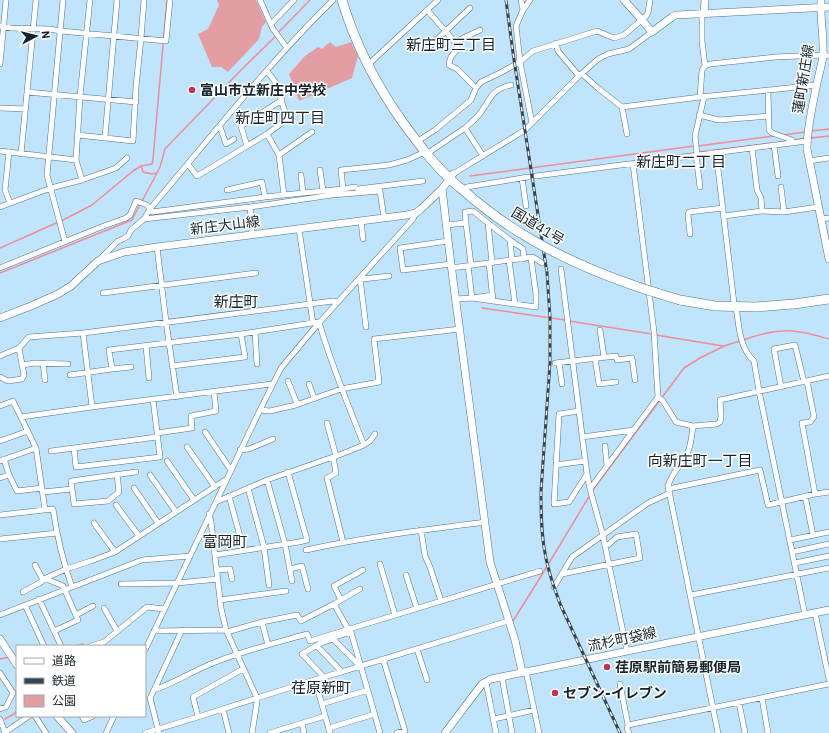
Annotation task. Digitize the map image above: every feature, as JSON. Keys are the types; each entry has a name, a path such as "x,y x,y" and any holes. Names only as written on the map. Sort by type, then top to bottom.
{"highway":[{"name":"国道41号","path":"342,0 358,46 389,94 421,139 428,152"},
{"name":"国道41号","path":"347,0 368,62 385,96 410,133 428,152 438,159 451,176 493,214 519,232 572,262 654,293 704,304 771,307 829,297"},
{"name":"国道41号","path":"451,176 467,187 474,196"}],"main road":[{"path":"624,0 652,32 676,15 821,4 829,6"},
{"path":"703,13 705,0"},
{"name":"蓮町新庄線","path":"821,4 823,37 826,55 817,85 807,140 807,149 829,259"},
{"path":"416,213 442,189 451,176"},
{"path":"442,189 490,562 524,672"},
{"name":"新庄大山線","path":"0,318 58,294 70,286 98,261 124,252 157,246 300,229 416,213"},
{"name":"流杉町袋線","path":"445,733 479,688 491,679 829,610"},
{"path":"0,639 16,663"},
{"path":"59,717 72,733"}],"street":[{"path":"0,64 2,26 6,0"},
{"path":"21,154 36,0"},
{"path":"64,0 47,176 65,242"},
{"path":"82,180 76,160 80,96 90,0"},
{"path":"105,137 117,0"},
{"path":"78,135 133,141 136,87 144,0"},
{"path":"2,26 11,28 49,29 166,41 170,0"},
{"path":"260,0 273,29 287,48"},
{"path":"271,24 294,0"},
{"path":"98,261 118,241 128,236 131,230 144,219 148,207 188,164 287,48 333,0"},
{"path":"368,62 388,42 393,41 438,0"},
{"path":"521,0 523,10"},
{"path":"530,0 523,10 516,26 520,62 532,123"},
{"path":"421,139 435,130 471,100 476,88 481,82 520,62 533,51 556,43 597,31 614,38 624,35 648,13 650,0"},
{"path":"430,46 470,8"},
{"path":"427,10 455,42 458,48 458,51 452,56 448,65 457,69 476,88"},
{"path":"700,187 695,136 702,97 702,70 705,66 702,41 703,13"},
{"path":"455,42 480,30"},
{"path":"451,176 520,133 598,59 608,54 629,49 652,32"},
{"path":"556,43 558,51 580,75 622,107 627,134"},
{"path":"705,66 710,64 775,57 826,55"},
{"path":"188,164 197,176 267,134 287,119 276,84 267,71"},
{"path":"343,188 341,170 389,165 428,152 465,128 481,112 496,91 502,87 511,85"},
{"path":"622,107 817,85"},
{"path":"768,91 769,130 772,133 792,140 793,143"},
{"path":"27,92 136,102"},
{"path":"247,146 241,126 282,100"},
{"path":"0,108 26,110"},
{"path":"699,115 719,120 769,116"},
{"path":"220,126 226,144 234,139"},
{"path":"465,128 483,156"},
{"path":"279,155 312,132"},
{"path":"267,134 279,155 284,195"},
{"path":"536,176 807,140"},
{"path":"774,145 778,176"},
{"path":"752,148 757,190 762,211"},
{"path":"0,151 76,160"},
{"path":"9,152 3,177 5,190 10,203"},
{"path":"716,152 740,335 745,350 754,361 794,563 806,615"},
{"path":"0,207 51,188 82,180 116,168 127,158"},
{"path":"809,161 829,158"},
{"path":"590,489 658,397 654,332 633,164"},
{"path":"320,170 323,191"},
{"path":"301,175 303,193"},
{"path":"467,187 525,177 526,206"},
{"path":"0,268 100,227 126,218 130,215 136,201 148,207 152,212 343,188 385,186 423,181"},
{"path":"227,190 262,182 265,197"},
{"path":"144,219 250,207 332,195 380,191 385,186"},
{"path":"781,187 784,212"},
{"path":"380,191 384,218"},
{"path":"250,207 252,235"},
{"path":"724,216 762,211 784,212 818,207"},
{"path":"690,234 689,212 723,208"},
{"path":"472,298 465,212 473,212 523,249 524,258"},
{"path":"146,648 209,514 281,368 320,322 413,219 416,213"},
{"path":"821,219 829,218"},
{"path":"361,221 364,239"},
{"path":"446,225 466,223"},
{"path":"488,223 493,298"},
{"path":"300,229 313,323"},
{"path":"395,238 399,242 403,270 470,266 533,257 542,263"},
{"path":"510,240 515,304"},
{"path":"400,248 448,242"},
{"path":"157,246 177,396"},
{"path":"456,299 493,298 515,304 536,307 536,294 530,258"},
{"path":"561,269 587,474 603,536 627,651"},
{"path":"103,293 256,273"},
{"path":"360,278 363,279 389,276"},
{"path":"360,278 366,327"},
{"path":"0,356 19,348 29,337 83,332 333,301 338,302"},
{"path":"112,370 109,350 241,334 320,322"},
{"path":"320,322 326,346 341,389 364,445"},
{"path":"260,410 270,412 341,389 379,382 374,339 460,329"},
{"path":"600,330 604,357"},
{"path":"83,332 92,407"},
{"path":"255,332 258,364"},
{"path":"172,366 245,357 241,334"},
{"path":"781,387 774,350 795,345 814,417 810,422 802,423 815,494"},
{"path":"146,346 149,378"},
{"path":"0,377 8,381 22,379 24,375 19,348"},
{"path":"562,384 557,363 616,356 617,360 632,358 634,380"},
{"path":"595,358 599,384 616,382"},
{"path":"22,365 35,363 68,364"},
{"path":"43,363 45,380"},
{"path":"70,375 131,367"},
{"path":"658,397 663,401 676,422 693,426 717,424 720,422 721,416 720,400 829,376"},
{"path":"288,381 297,404"},
{"path":"21,417 272,384"},
{"path":"309,384 314,398"},
{"path":"51,451 157,435 192,428 191,416 216,411 214,392"},
{"path":"74,448 76,468 160,457 153,399"},
{"path":"0,406 13,401 36,448 45,510"},
{"path":"579,411 559,414 554,504 569,502 587,474"},
{"path":"327,423 336,473 327,478 343,542"},
{"path":"693,426 688,452 670,479 669,491 718,733"},
{"path":"582,437 634,430"},
{"path":"0,441 28,431"},
{"path":"205,432 231,470"},
{"path":"216,502 267,480 364,445 370,441 375,434"},
{"path":"240,450 249,449 273,439"},
{"path":"605,446 607,466"},
{"path":"187,447 215,487"},
{"path":"36,448 2,460 17,491 72,489"},
{"path":"166,461 194,500"},
{"path":"556,465 585,461"},
{"path":"554,587 572,557 669,491 760,470 768,505 829,492"},
{"path":"117,474 119,492 108,501 74,504 71,481 117,474 136,472"},
{"path":"215,556 307,540 288,472"},
{"path":"0,478 10,475"},
{"path":"150,475 176,512"},
{"path":"23,592 46,578 66,569 115,552 226,480"},
{"path":"267,480 285,544 292,581"},
{"path":"134,488 158,523"},
{"path":"248,488 264,547 269,585"},
{"path":"229,496 244,551"},
{"path":"805,496 813,535"},
{"path":"116,505 139,536"},
{"path":"0,515 53,509 57,533 72,587"},
{"path":"209,514 220,600 226,631 257,698 252,733"},
{"path":"306,550 343,542 485,522"},
{"path":"94,523 115,552"},
{"path":"421,530 425,556 441,601"},
{"path":"790,540 829,532"},
{"path":"0,539 57,533"},
{"path":"562,574 640,558 636,534 617,537 605,546"},
{"path":"792,552 829,544"},
{"path":"0,615 142,560 190,556"},
{"path":"794,563 829,556"},
{"path":"380,564 395,615"},
{"path":"34,565 43,580"},
{"path":"290,569 302,566 308,589"},
{"path":"691,596 829,568"},
{"path":"217,570 230,569 232,579"},
{"path":"342,600 334,586 363,570"},
{"path":"154,690 196,670 268,645 307,634 310,641 540,571"},
{"path":"406,575 417,609"},
{"path":"121,584 177,583 218,579"},
{"path":"43,580 49,580 62,586 78,620 54,631"},
{"path":"154,631 226,631 298,615 301,621 360,589"},
{"path":"220,600 286,591"},
{"path":"40,599 61,645"},
{"path":"334,604 349,630 380,733"},
{"path":"25,605 44,645"},
{"path":"76,615 93,606"},
{"path":"94,645 104,642 147,607 164,608"},
{"path":"104,608 117,631"},
{"path":"815,613 829,679"},
{"path":"145,733 159,731 222,709 508,621"},
{"path":"262,622 268,645"},
{"path":"159,731 150,698 182,630"},
{"path":"324,677 302,654 349,630"},
{"path":"332,639 361,666"},
{"path":"317,646 342,672"},
{"path":"416,649 427,680"},
{"path":"383,660 405,731 397,733"},
{"path":"198,717 193,697 243,668"},
{"path":"524,672 539,733"},
{"path":"0,673 15,691 6,707 0,709"},
{"path":"502,677 512,733"},
{"path":"315,680 330,730 375,714"},
{"path":"486,682 496,733"},
{"path":"620,684 628,725 627,729 629,733"},
{"path":"628,725 829,684"},
{"path":"322,704 368,690"},
{"path":"762,698 768,733"},
{"path":"739,703 745,733"},
{"path":"222,709 229,733"},
{"path":"494,719 534,710"},
{"path":"270,733 280,732 325,716"},
{"path":"0,719 4,733 28,717"},
{"path":"36,717 46,733"},
{"path":"82,717 84,720 91,717"},
{"path":"106,733 114,717"},
{"path":"302,723 304,733"}],"green space":[{"path":"217,0 256,0 266,22 262,27 259,39 228,72 221,67 212,67 198,34 208,29 219,5"},
{"path":"330,42 336,47 351,42 358,56 352,78 299,101 289,74 305,56 318,47 322,49"}],"waterway":[{"path":"0,248 63,220 92,205 133,171 141,166 152,164 167,0"},
{"path":"278,33 310,0"},
{"path":"141,166 143,172 152,174 157,173 165,149 276,36"},
{"path":"811,131 829,129"},
{"path":"783,135 805,132"},
{"path":"698,146 773,136"},
{"path":"810,138 829,136"},
{"path":"794,140 806,138"},
{"path":"699,152 788,141"},
{"path":"470,176 694,146"},
{"path":"669,156 695,153"},
{"path":"142,201 157,173"},
{"path":"528,175 536,174"},
{"path":"0,273 132,220 140,204"},
{"path":"482,308 565,320"},
{"path":"569,321 652,334"},
{"path":"743,340 778,331 794,331 829,339"},
{"path":"656,335 723,346"},
{"path":"592,491 684,368 724,346 740,341"},
{"path":"513,621 590,495"},
{"path":"529,577 543,573"},
{"path":"78,645 83,644"},
{"path":"0,659 10,657"},
{"path":"5,719 16,711"}],"railway":[{"path":"506,0 547,273 550,317 550,363 541,491 542,522 546,560 561,606 620,733"}],"place":[{"name":"富山市立新庄中学校","path":"192,90"},
{"name":"荏原駅前簡易郵便局","path":"607,667"},
{"name":"セブン-イレブン","path":"555,693"}],"district":[{"name":"新庄町三丁目","path":"451,45"},
{"name":"新庄町四丁目","path":"280,118"},
{"name":"新庄町二丁目","path":"681,162"},
{"name":"新庄町","path":"236,302"},
{"name":"向新庄町一丁目","path":"700,461"},
{"name":"富岡町","path":"225,542"},
{"name":"荏原新町","path":"321,688"}]}
